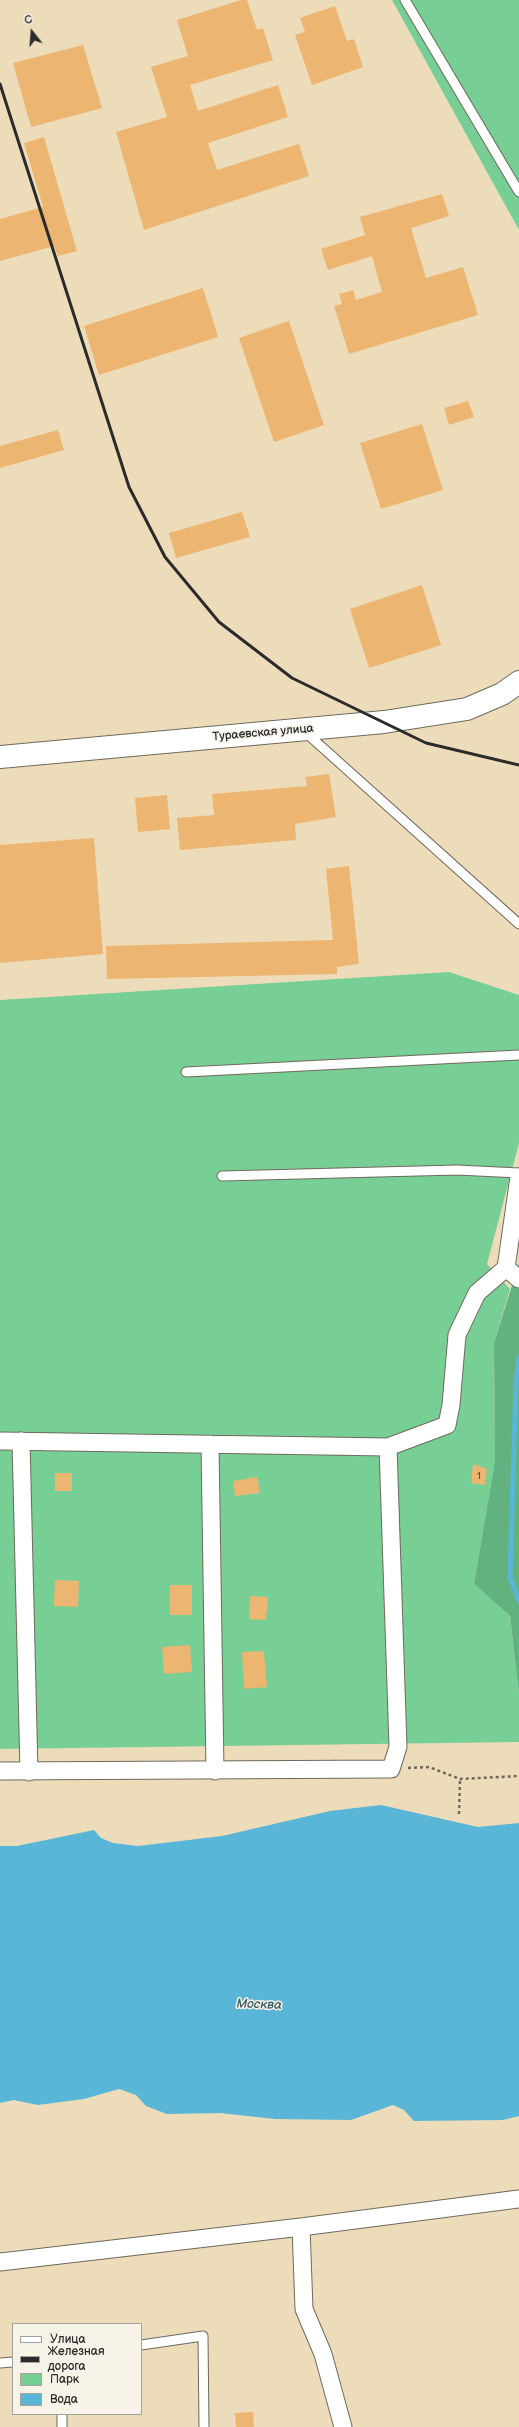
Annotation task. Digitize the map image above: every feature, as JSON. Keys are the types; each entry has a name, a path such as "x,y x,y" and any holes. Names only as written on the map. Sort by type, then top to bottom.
{"main road":[{"name":"Тураевская улица","path":"0,756 384,722 467,709 502,694 519,682"}],"street":[{"path":"0,1441 388,1447 447,1425 451,1405 457,1335 477,1293 506,1268 519,1177"},
{"path":"506,1268 519,1279"},
{"path":"21,1441 29,1772"},
{"path":"210,1444 215,1771"},
{"path":"0,1771 391,1769 398,1747 388,1447"},
{"path":"0,2262 301,2227 519,2198"},
{"path":"301,2227 304,2309 323,2354 343,2427"}],"lane":[{"path":"405,0 519,192"},
{"path":"303,730 519,924"},
{"path":"186,1072 519,1054"},
{"path":"222,1176 457,1170 519,1173"},
{"path":"142,2345 203,2336 204,2427"},
{"path":"0,2363 12,2362"},
{"path":"62,2415 62,2427"}],"path":[{"path":"391,1769 429,1767 460,1779 519,1776"},
{"path":"459,1814 460,1779"}],"green space":[{"path":"392,0 519,0 519,230"},
{"path":"449,972 519,995 519,1143 487,1264 510,1289 494,1343 495,1460 474,1584 510,1616 519,1694 519,1742 0,1749 0,1000"},
{"path":"519,1263 519,1694 510,1616 474,1584 495,1460 494,1343"}],"water":[{"name":"Москва","path":"381,1805 478,1827 519,1823 519,2116 503,2120 414,2121 404,2110 393,2105 351,2120 275,2119 220,2113 167,2114 146,2106 136,2095 119,2089 84,2099 38,2105 14,2100 0,2103 0,1846 17,1846 94,1830 101,1838 113,1843 138,1846 222,1836 330,1811"}],"building":[{"path":"241,0 247,0 257,30 263,28 273,60 190,85 198,111 278,85 288,117 208,143 217,170 299,144 309,176 144,230 116,132 167,117 151,67 188,56 177,20"},
{"path":"335,6 347,41 354,39 363,67 312,85 295,35 305,32 300,18"},
{"path":"83,45 102,108 31,127 13,63"},
{"path":"44,137 77,251 58,256 54,246 0,261 0,219 43,207 24,143"},
{"path":"442,194 449,216 411,228 426,278 463,267 478,315 349,354 334,306 342,304 339,294 353,290 356,300 382,292 372,256 328,270 321,249 365,235 360,217"},
{"path":"203,288 218,337 99,375 84,326"},
{"path":"289,321 324,425 274,442 239,338"},
{"path":"468,401 474,417 449,425 444,408"},
{"path":"422,424 443,490 381,509 360,443"},
{"path":"58,430 64,450 0,468 0,446"},
{"path":"242,512 250,537 176,558 169,533"},
{"path":"422,585 441,645 369,668 350,609"},
{"path":"329,774 336,817 295,824 296,840 180,850 177,818 214,815 212,794 307,786 305,777"},
{"path":"167,795 170,829 138,832 135,798"},
{"path":"94,838 103,954 0,963 0,845"},
{"path":"349,866 359,964 337,967 337,974 107,979 106,946 333,940 326,869"},
{"path":"473,1464 487,1469 485,1485 471,1483"},
{"path":"55,1473 72,1473 72,1491 55,1491"},
{"path":"257,1477 260,1493 235,1496 233,1481"},
{"path":"55,1580 79,1581 78,1607 54,1606"},
{"path":"170,1585 192,1585 192,1615 170,1615"},
{"path":"250,1596 268,1597 266,1620 249,1619"},
{"path":"190,1645 192,1672 164,1674 162,1647"},
{"path":"264,1651 267,1687 244,1689 242,1652"},
{"path":"253,2412 254,2427 236,2427 235,2413"}],"waterway":[{"path":"519,1357 516,1381 510,1577 519,1601"}],"railway":[{"path":"0,84 129,487 165,557 219,622 292,678 426,743 519,765"}]}
